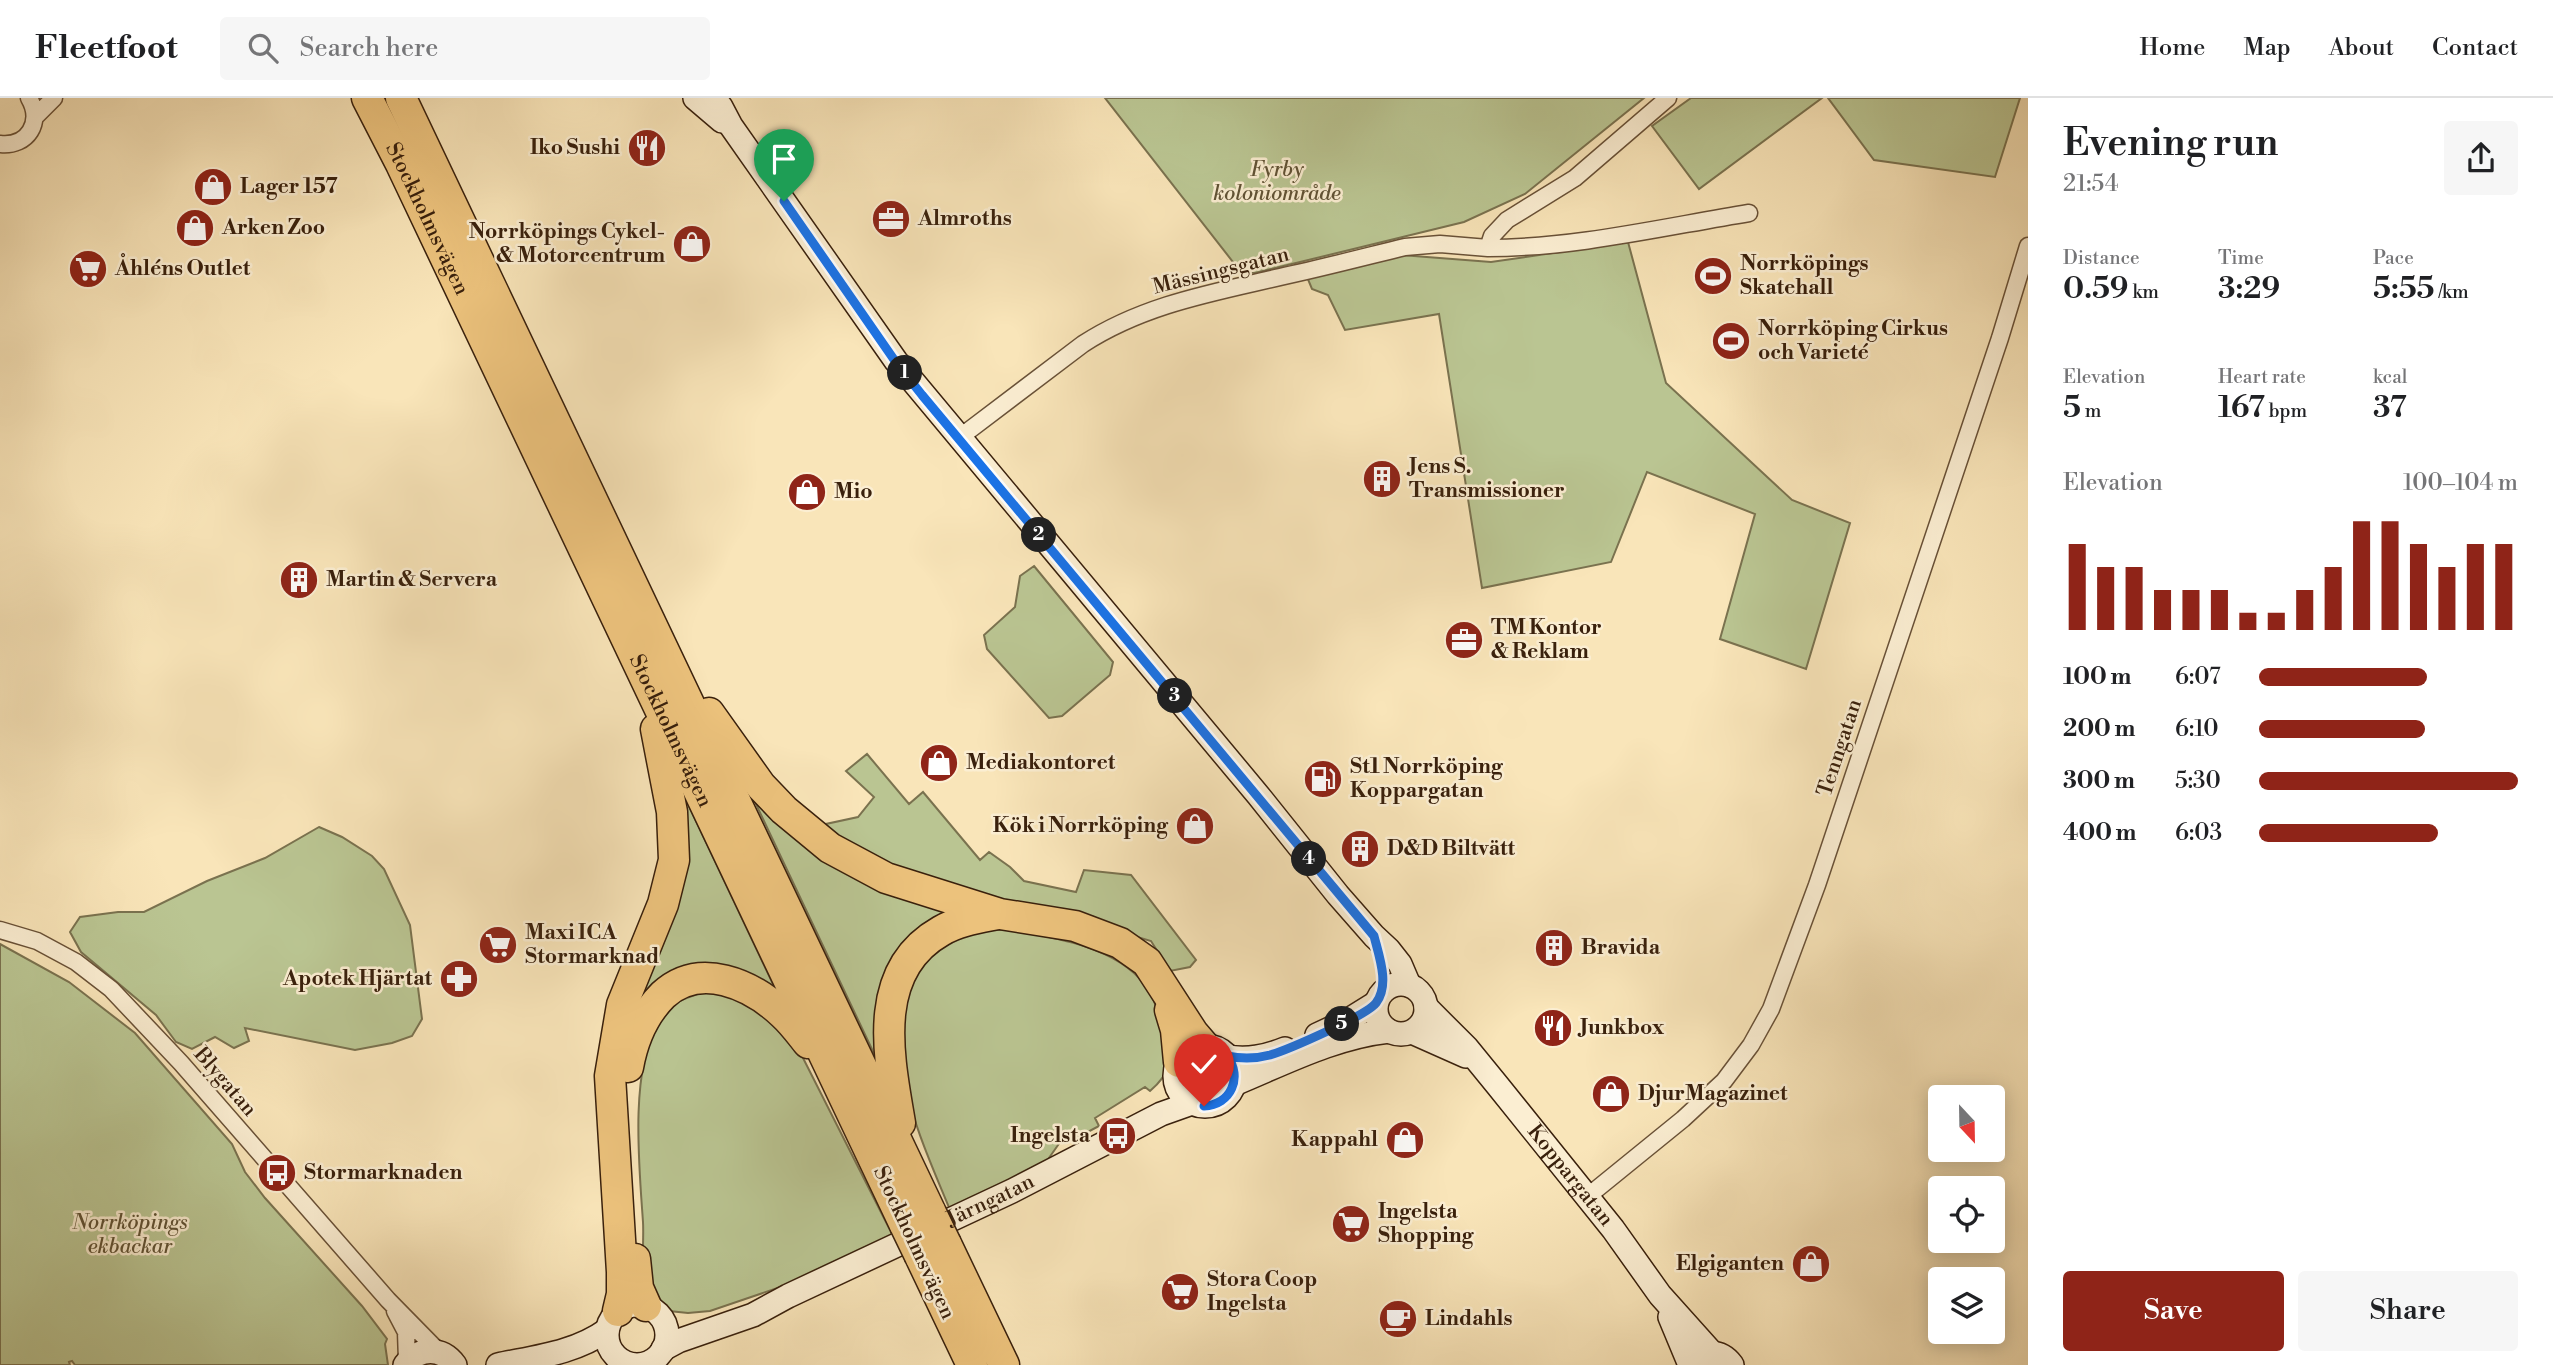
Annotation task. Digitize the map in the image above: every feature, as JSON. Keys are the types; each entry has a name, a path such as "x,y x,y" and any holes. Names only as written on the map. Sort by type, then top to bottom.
{"highway":[{"name":"Stockholmsvägen","path":"367,98 401,163 831,1070 918,1219 933,1250 1004,1365"},
{"name":"Stockholmsvägen","path":"401,98 906,1158 918,1219"},
{"path":"653,628 761,786 784,810 830,848 887,878 1000,914 1075,926 1120,943 1147,962 1165,992 1216,1052"},
{"path":"634,1317 622,1294 610,1076 622,1005 663,904 674,860 673,812 646,681"},
{"path":"906,1158 893,1082 888,1031 891,1002 898,983 907,962 920,945 941,930 964,920 1000,914"},
{"path":"634,1317 636,1282 626,1127 626,1082 637,1032 655,1003 671,988 688,979 702,976 739,985 762,997 784,1015 831,1070"},
{"path":"1165,992 1176,1030 1177,1069"},
{"name":"Stockholmsvägen","path":"933,1250 972,1365"}],"street":[{"path":"0,144 10,145 27,137 35,117 29,98"},
{"path":"35,117 54,98"},
{"path":"695,98 712,115 731,126"},
{"path":"714,98 895,361 1374,936 1395,957 1409,985 1421,994 1426,1007 1424,1019 1401,1031 1361,1034 1234,1084"},
{"path":"1488,248 1498,227 1584,171 1668,98"},
{"name":"Mässingsgatan","path":"959,438 1101,332 1145,311 1201,295 1405,247 1440,244 1518,248 1749,213"},
{"name":"Tenngatan","path":"1587,1197 1683,1119 1724,1081 1751,1045 1771,1009 1817,885 2000,338 2028,246"},
{"name":"Blygatan","path":"0,930 37,942 76,962 111,989 181,1063 388,1300 452,1361"},
{"path":"1374,936 1380,960 1378,1019 1401,1031"},
{"path":"1216,1052 1233,1067 1234,1084 1230,1093 1216,1104 1204,1106 1192,1103 1180,1092 1177,1069 1193,1049 1216,1052 1246,1060 1272,1055 1347,1021 1379,998 1390,986 1409,985"},
{"name":"Koppargatan","path":"1426,1007 1467,1048 1613,1229 1660,1296 1712,1353 1723,1356 1732,1365"},
{"name":"Koppargatan","path":"1401,1031 1475,1061"},
{"name":"Järngatan","path":"1117,1136 1162,1096 1177,1069"},
{"name":"Järngatan","path":"663,1349 678,1341 752,1315 1012,1191 1161,1114 1192,1103"},
{"name":"Järngatan","path":"634,1317 687,1322 711,1319 788,1296"},
{"name":"Koppargatan","path":"1660,1296 1691,1365"},
{"name":"Blygatan","path":"388,1300 406,1332 406,1363"},
{"path":"559,1365 601,1357 617,1358 630,1364 652,1361 663,1349 667,1334 634,1317"},
{"path":"617,1358 611,1350 634,1317"},
{"path":"498,1365 578,1347 634,1317"},
{"path":"406,1363 417,1354 429,1351 452,1361"},
{"path":"1691,1365 1699,1357 1712,1353"}],"green space":[{"name":"Fyrby koloniområde","path":"1105,98 1644,98 1525,194 1464,222 1255,273 1240,271"},
{"path":"1691,98 1822,98 1699,189 1652,126"},
{"path":"1828,98 2020,98 1995,177 1874,160"},
{"path":"1628,242 1666,383 1792,500 1850,523 1806,669 1720,639 1755,514 1647,472 1611,562 1482,588 1439,314 1345,330 1328,295 1312,289 1307,277 1401,255 1491,262"},
{"path":"1034,566 1113,662 1110,675 1062,716 1049,718 987,649 984,635 1015,607 1020,576"},
{"path":"867,754 909,804 923,792 980,860 989,852 1024,881 1076,892 1084,870 1131,875 1196,960 1190,967 1170,971 1151,941 1094,917 1042,907 994,903 883,869 822,831 826,824 858,817 874,797 846,771"},
{"path":"677,781 781,1001 744,974 629,1006"},
{"path":"746,783 966,911 917,937 887,1081"},
{"path":"319,827 342,837 372,856 384,869 410,925 422,1019 412,1036 355,1050 245,1028 249,1041 234,1048 215,1037 192,1049 176,1042 156,1015 81,952 70,932 80,917 144,912 207,881 265,858"},
{"path":"995,927 1055,938 1096,950 1131,970 1144,984 1157,1008 1168,1043 1168,1066 1162,1078 1150,1091 1145,1087 1095,1118 1099,1126 1071,1141 1068,1136 1063,1138 1044,1165 950,1210 926,1152 906,1087 900,1054 900,1022 906,992 921,964 934,949 963,930"},
{"name":"Norrköpings ekbackar","path":"0,944 69,982 135,1033 232,1144 245,1172 265,1198 362,1306 387,1339 385,1344 388,1365 75,1365 72,1361 69,1362 70,1365 0,1365"},
{"path":"705,992 740,998 772,1014 799,1050 893,1236 801,1280 710,1311 688,1313 669,1311 652,1290 644,1270 638,1120 643,1067 648,1043 657,1022 672,1006"}],"place":[{"name":"Iko Sushi","path":"647,148"},
{"name":"Lager 157","path":"213,187"},
{"name":"Almroths","path":"891,219"},
{"name":"Arken Zoo","path":"195,228"},
{"name":"Norrköpings Cykel- & Motorcentrum","path":"692,244"},
{"name":"Åhléns Outlet","path":"88,269"},
{"name":"Norrköpings Skatehall","path":"1713,276"},
{"name":"Norrköping Cirkus och Varieté","path":"1731,341"},
{"name":"Jens S. Transmissioner","path":"1382,479"},
{"name":"Mio","path":"807,492"},
{"name":"Martin & Servera","path":"299,580"},
{"name":"TM Kontor & Reklam","path":"1464,640"},
{"name":"Mediakontoret","path":"939,763"},
{"name":"St1 Norrköping Koppargatan","path":"1323,779"},
{"name":"Kök i Norrköping","path":"1195,826"},
{"name":"D&D Biltvätt","path":"1360,849"},
{"name":"Maxi ICA Stormarknad","path":"498,945"},
{"name":"Bravida","path":"1554,948"},
{"name":"Apotek Hjärtat","path":"459,979"},
{"name":"Junkbox","path":"1553,1028"},
{"name":"DjurMagazinet","path":"1611,1094"},
{"name":"Ingelsta","path":"1117,1136"},
{"name":"Kappahl","path":"1405,1140"},
{"name":"Stormarknaden","path":"277,1173"},
{"name":"Ingelsta Shopping","path":"1351,1224"},
{"name":"Elgiganten","path":"1811,1264"},
{"name":"Stora Coop Ingelsta","path":"1180,1292"},
{"name":"Lindahls","path":"1398,1319"}],"route":[{"path":"784,201 895,361 922,395 1374,936 1382,974 1382,992 1376,1003 1347,1021 1272,1055 1246,1060 1227,1056 1235,1073 1230,1093 1224,1100 1204,1106"}]}
